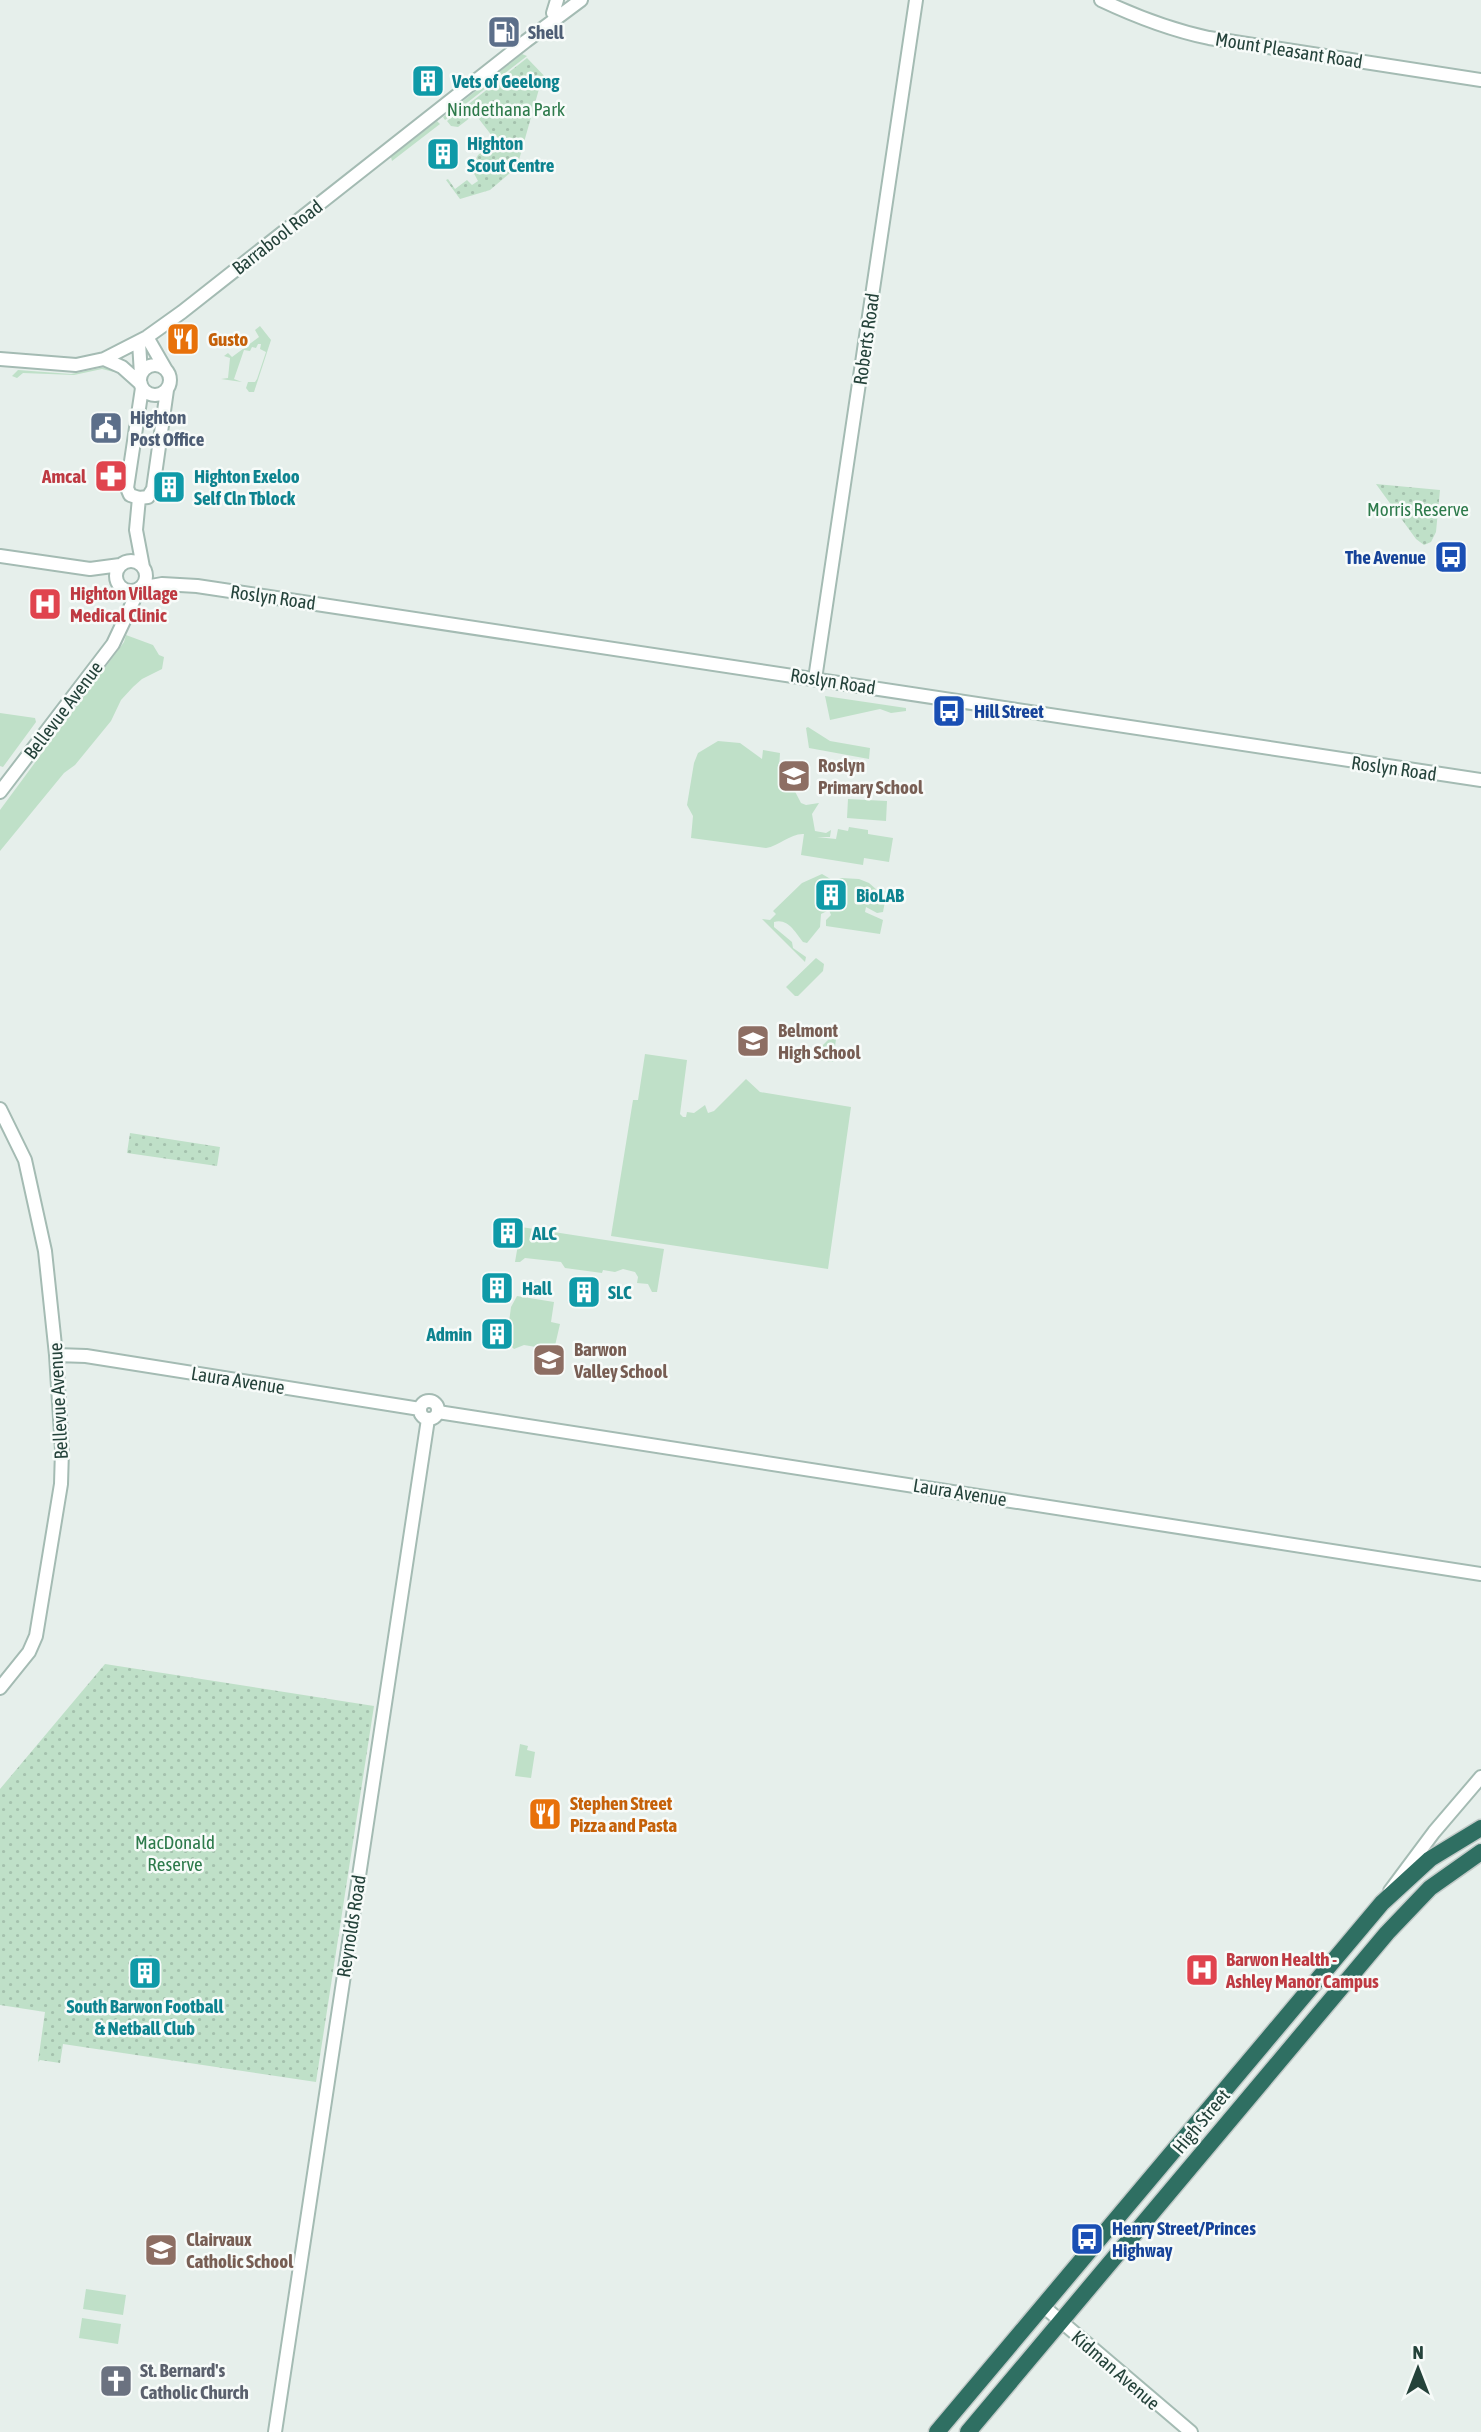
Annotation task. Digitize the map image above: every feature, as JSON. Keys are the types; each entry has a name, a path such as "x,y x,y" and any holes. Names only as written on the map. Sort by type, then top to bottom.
{"highway":[{"name":"High Street","path":"937,2432 1382,1903 1430,1859 1481,1828"},
{"name":"High Street","path":"968,2432 1347,1980 1421,1896 1481,1852"},
{"path":"1334,1961 1347,1980"}],"street":[{"name":"Barrabool Road","path":"526,41 555,6 566,0"},
{"name":"Barrabool Road","path":"0,359 76,365 104,359 143,339 182,312 581,0"},
{"name":"Roberts Road","path":"815,679 916,0"},
{"name":"Mount Pleasant Road","path":"1101,0 1150,22 1209,38 1481,80"},
{"path":"143,339 170,380 152,491 148,497 139,498 130,495 127,488 141,382 143,339"},
{"path":"104,359 141,382 145,392 161,394 167,390"},
{"path":"141,382 146,368 161,367 167,372"},
{"path":"139,498 136,530 145,581 140,588"},
{"path":"122,625 123,601 116,575 136,530"},
{"name":"Roslyn Road","path":"0,556 97,569 134,561 144,568 185,584"},
{"name":"Roslyn Road","path":"73,567 118,584 128,591 156,584 185,584 1481,780"},
{"name":"Bellevue Avenue","path":"0,792 110,649 140,588"},
{"name":"Bellevue Avenue","path":"0,1109 20,1146 45,1251 56,1355 62,1450 61,1484 36,1636 29,1652 0,1688"},
{"name":"Laura Avenue","path":"56,1355 86,1356 429,1413 1481,1574"},
{"name":"Reynolds Road","path":"275,2432 429,1413"},
{"name":"High Street","path":"1382,1903 1399,1875 1481,1777"},
{"name":"Kidman Avenue","path":"1043,2306 1191,2432"}],"green space":[{"path":"522,54 527,56 445,120 443,117"},
{"name":"Nindethana Park","path":"527,58 553,85 539,89 517,167 490,190 460,199 446,180 448,179 455,189 467,180 472,185 478,181 471,168 478,155 496,141 475,114 458,127 451,126 447,121"},
{"path":"437,121 440,124 392,161 391,157"},
{"path":"260,326 271,340 254,392 249,392 246,388 248,382 255,382 257,379 266,352 260,349 261,344 256,348 252,347 250,351 244,350 234,379 242,382 221,379 228,378 230,358 224,356 228,353 232,357 259,337 255,330"},
{"path":"110,366 120,370 114,372 102,369 74,375 23,373 17,378 12,376 18,370 71,374"},
{"name":"Morris Reserve","path":"1376,484 1440,490 1436,532 1431,542 1424,545 1416,539"},
{"path":"126,635 153,645 159,655 164,657 162,669 142,679 121,700 111,721 0,851 0,810 124,642"},
{"path":"825,696 906,708 906,711 891,713 880,709 830,720"},
{"path":"0,713 35,718 36,722 3,767 0,766"},
{"path":"808,727 830,741 870,748 869,759 809,748"},
{"path":"718,741 740,743 762,759 763,750 780,753 779,768 788,778 801,803 819,803 812,814 815,831 826,833 831,830 830,837 817,837 836,839 838,829 848,831 849,827 868,830 868,834 893,838 889,862 864,858 863,865 801,855 804,834 794,835 766,848 691,838 693,816 687,805 694,763 698,753"},
{"path":"848,799 887,801 886,821 847,818"},
{"path":"822,874 834,881 841,878 859,879 877,890 887,891 883,912 877,913 866,907 865,912 883,920 880,934 826,926 826,920 831,915 829,910 821,914 820,927 807,943 787,924 774,922 774,927 792,942 793,948 806,957 805,962 762,919 770,920 776,914 773,911 802,883"},
{"path":"816,958 824,964 823,971 795,996 786,987"},
{"path":"831,1037 836,1039 833,1062 814,1059 815,1053"},
{"path":"645,1054 687,1060 680,1114 683,1117 686,1117 687,1112 694,1113 705,1105 708,1113 714,1111 746,1079 760,1092 851,1107 828,1269 611,1236 633,1100 638,1100"},
{"path":"130,1133 220,1147 217,1166 127,1153"},
{"path":"521,1227 664,1249 657,1292 652,1292 648,1284 637,1283 635,1272 623,1269 615,1272 603,1270 602,1273 565,1268 561,1262 525,1258 515,1262"},
{"path":"517,1296 554,1302 551,1322 560,1324 554,1350 524,1345 514,1349 506,1345 511,1307"},
{"name":"MacDonald Reserve","path":"105,1664 374,1706 316,2082 63,2044 60,2063 38,2062 45,2012 0,2005 0,1789"},
{"path":"520,1744 535,1752 531,1778 515,1776"},
{"path":"86,2289 126,2295 123,2315 83,2309"},
{"path":"82,2318 121,2324 118,2344 79,2338"}],"place":[{"name":"Shell","path":"504,32"},
{"name":"Vets of Geelong","path":"428,81"},
{"name":"Highton Scout Centre","path":"443,154"},
{"name":"Gusto","path":"183,339"},
{"name":"Highton Post Office","path":"106,428"},
{"name":"Amcal","path":"111,476"},
{"name":"Highton Exeloo Self Cln Tblock","path":"169,487"},
{"name":"The Avenue","path":"1451,557"},
{"name":"Highton Village Medical Clinic","path":"45,604"},
{"name":"Hill Street","path":"949,711"},
{"name":"Roslyn Primary School","path":"794,776"},
{"name":"BioLAB","path":"831,895"},
{"name":"Belmont High School","path":"753,1041"},
{"name":"ALC","path":"508,1233"},
{"name":"Hall","path":"497,1288"},
{"name":"SLC","path":"584,1292"},
{"name":"Admin","path":"497,1334"},
{"name":"Barwon Valley School","path":"549,1360"},
{"name":"Stephen Street Pizza and Pasta","path":"545,1814"},
{"name":"Barwon Health - Ashley Manor Campus","path":"1202,1970"},
{"name":"South Barwon Football & Netball Club","path":"145,1973"},
{"name":"Henry Street/Princes Highway","path":"1087,2239"},
{"name":"Clairvaux Catholic School","path":"161,2250"},
{"name":"St. Bernard's Catholic Church","path":"116,2381"}]}
